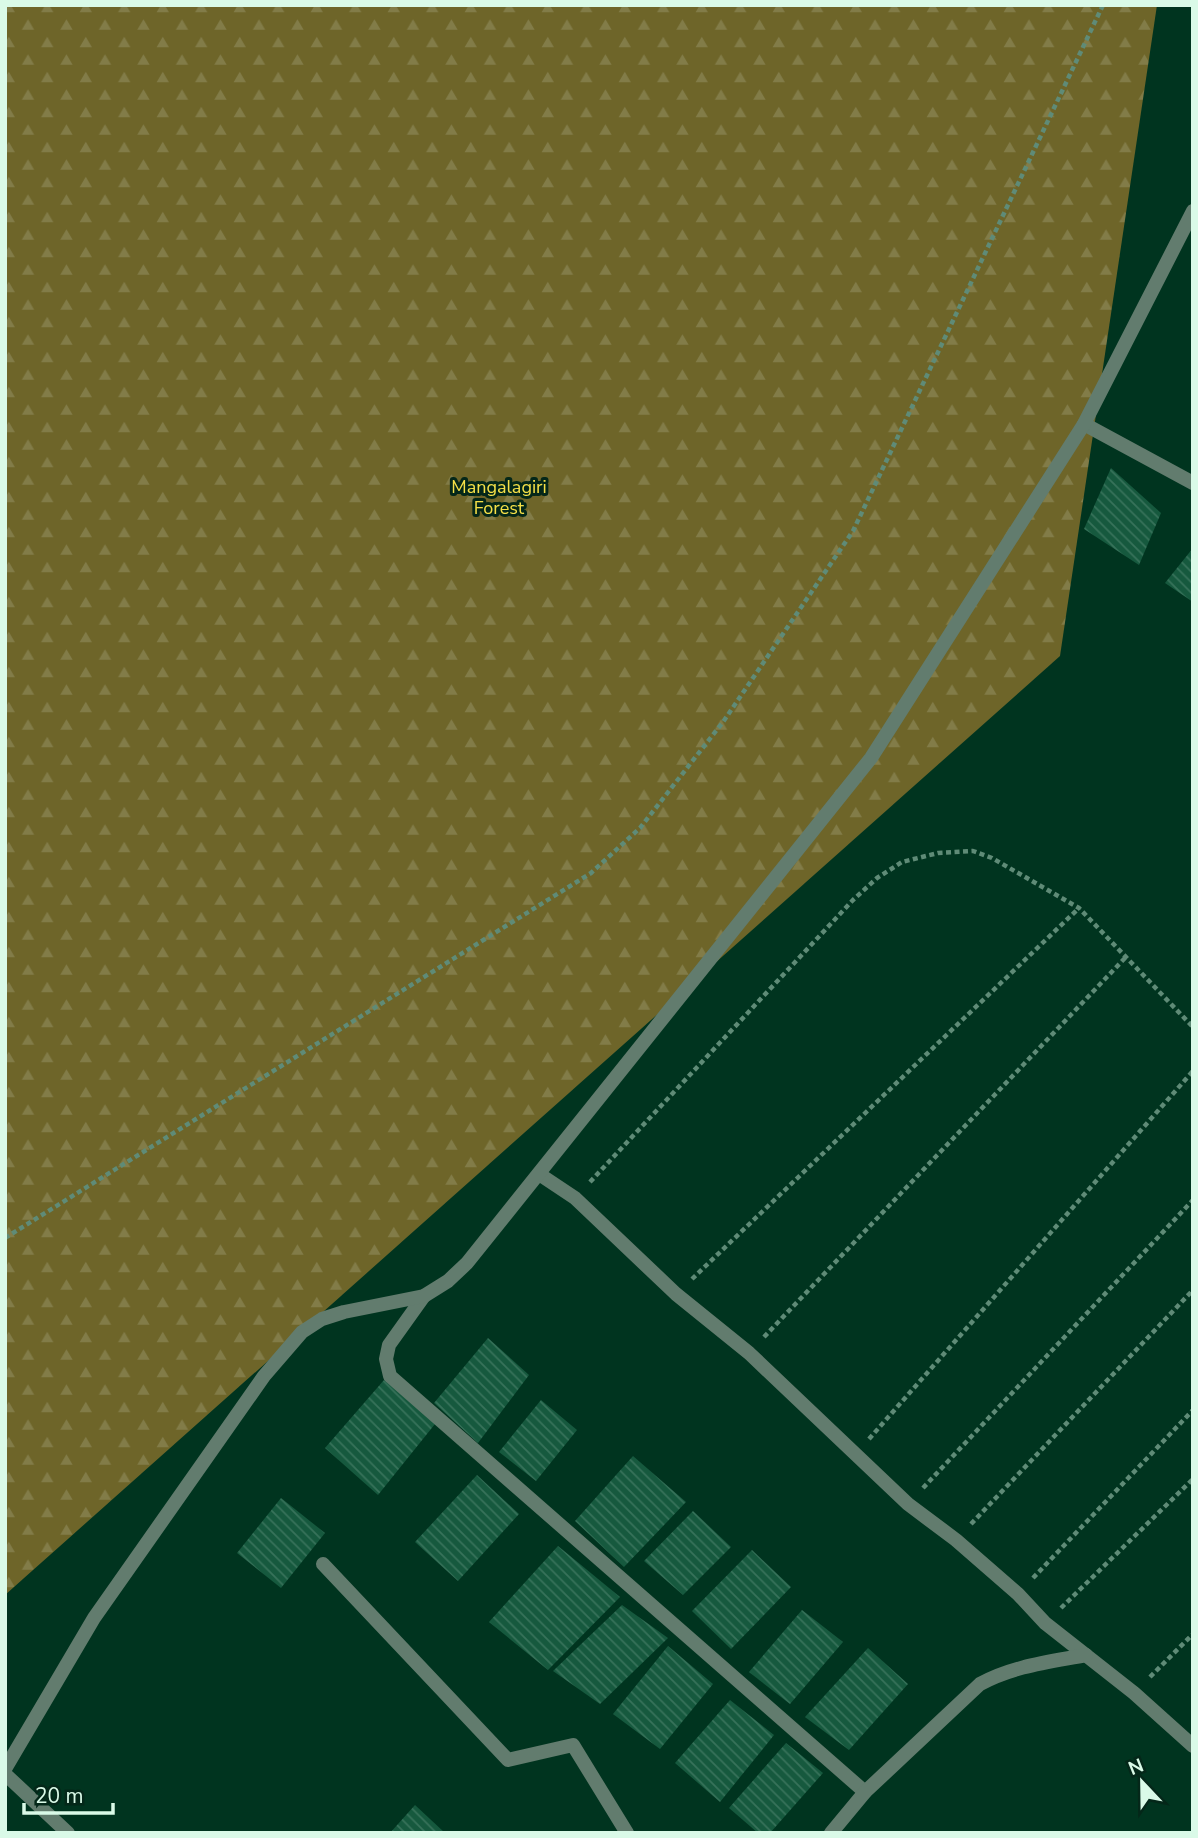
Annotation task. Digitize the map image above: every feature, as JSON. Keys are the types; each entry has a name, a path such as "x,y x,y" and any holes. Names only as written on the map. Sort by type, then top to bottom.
{"street":[{"path":"68,1833 5,1772 94,1618 264,1376 302,1332 323,1319 344,1312 424,1296 448,1281 467,1263 871,758 1084,424 1193,211"},
{"path":"1084,424 1193,482"},
{"path":"539,1174 575,1198 676,1294 749,1353 908,1504 956,1540 1018,1594 1045,1623 1134,1693 1193,1746"},
{"path":"424,1296 389,1345 386,1359 390,1376 865,1793"},
{"path":"323,1563 508,1760 573,1745 627,1833"},
{"path":"831,1833 865,1793 980,1684 1010,1671 1086,1655"}],"path":[{"path":"5,1238 591,873 640,828 723,722 853,531 1103,5"},
{"path":"575,1198 853,900 877,878 902,862 938,853 973,850 992,858 1079,908 1193,1027"},
{"path":"676,1294 1079,908"},
{"path":"749,1353 1125,958"},
{"path":"854,1455 1193,1070"},
{"path":"908,1504 1193,1199"},
{"path":"956,1540 1193,1290"},
{"path":"1018,1594 1193,1410"},
{"path":"1045,1623 1193,1479"},
{"path":"1134,1693 1193,1634"}],"green space":[{"name":"Mangalagiri Forest","path":"5,5 1157,5 1060,656 5,1595"}],"building":[{"path":"1111,468 1161,513 1139,565 1084,529"},
{"path":"1193,548 1193,602 1165,583"},
{"path":"488,1338 529,1375 478,1443 434,1403"},
{"path":"384,1380 439,1419 378,1495 325,1448"},
{"path":"541,1400 577,1430 536,1481 499,1452"},
{"path":"633,1456 686,1502 624,1567 575,1521"},
{"path":"477,1475 519,1514 458,1581 415,1542"},
{"path":"281,1498 325,1533 281,1588 237,1553"},
{"path":"693,1511 731,1547 683,1595 644,1561"},
{"path":"558,1546 620,1597 548,1670 489,1622"},
{"path":"752,1550 791,1587 731,1649 692,1611"},
{"path":"622,1605 668,1638 600,1704 553,1671"},
{"path":"802,1610 843,1642 790,1704 749,1672"},
{"path":"668,1646 713,1684 660,1749 613,1714"},
{"path":"868,1648 908,1684 849,1750 805,1717"},
{"path":"730,1700 774,1735 720,1802 675,1763"},
{"path":"786,1743 823,1773 770,1833 758,1833 729,1808"},
{"path":"415,1805 445,1833 390,1833"}]}
